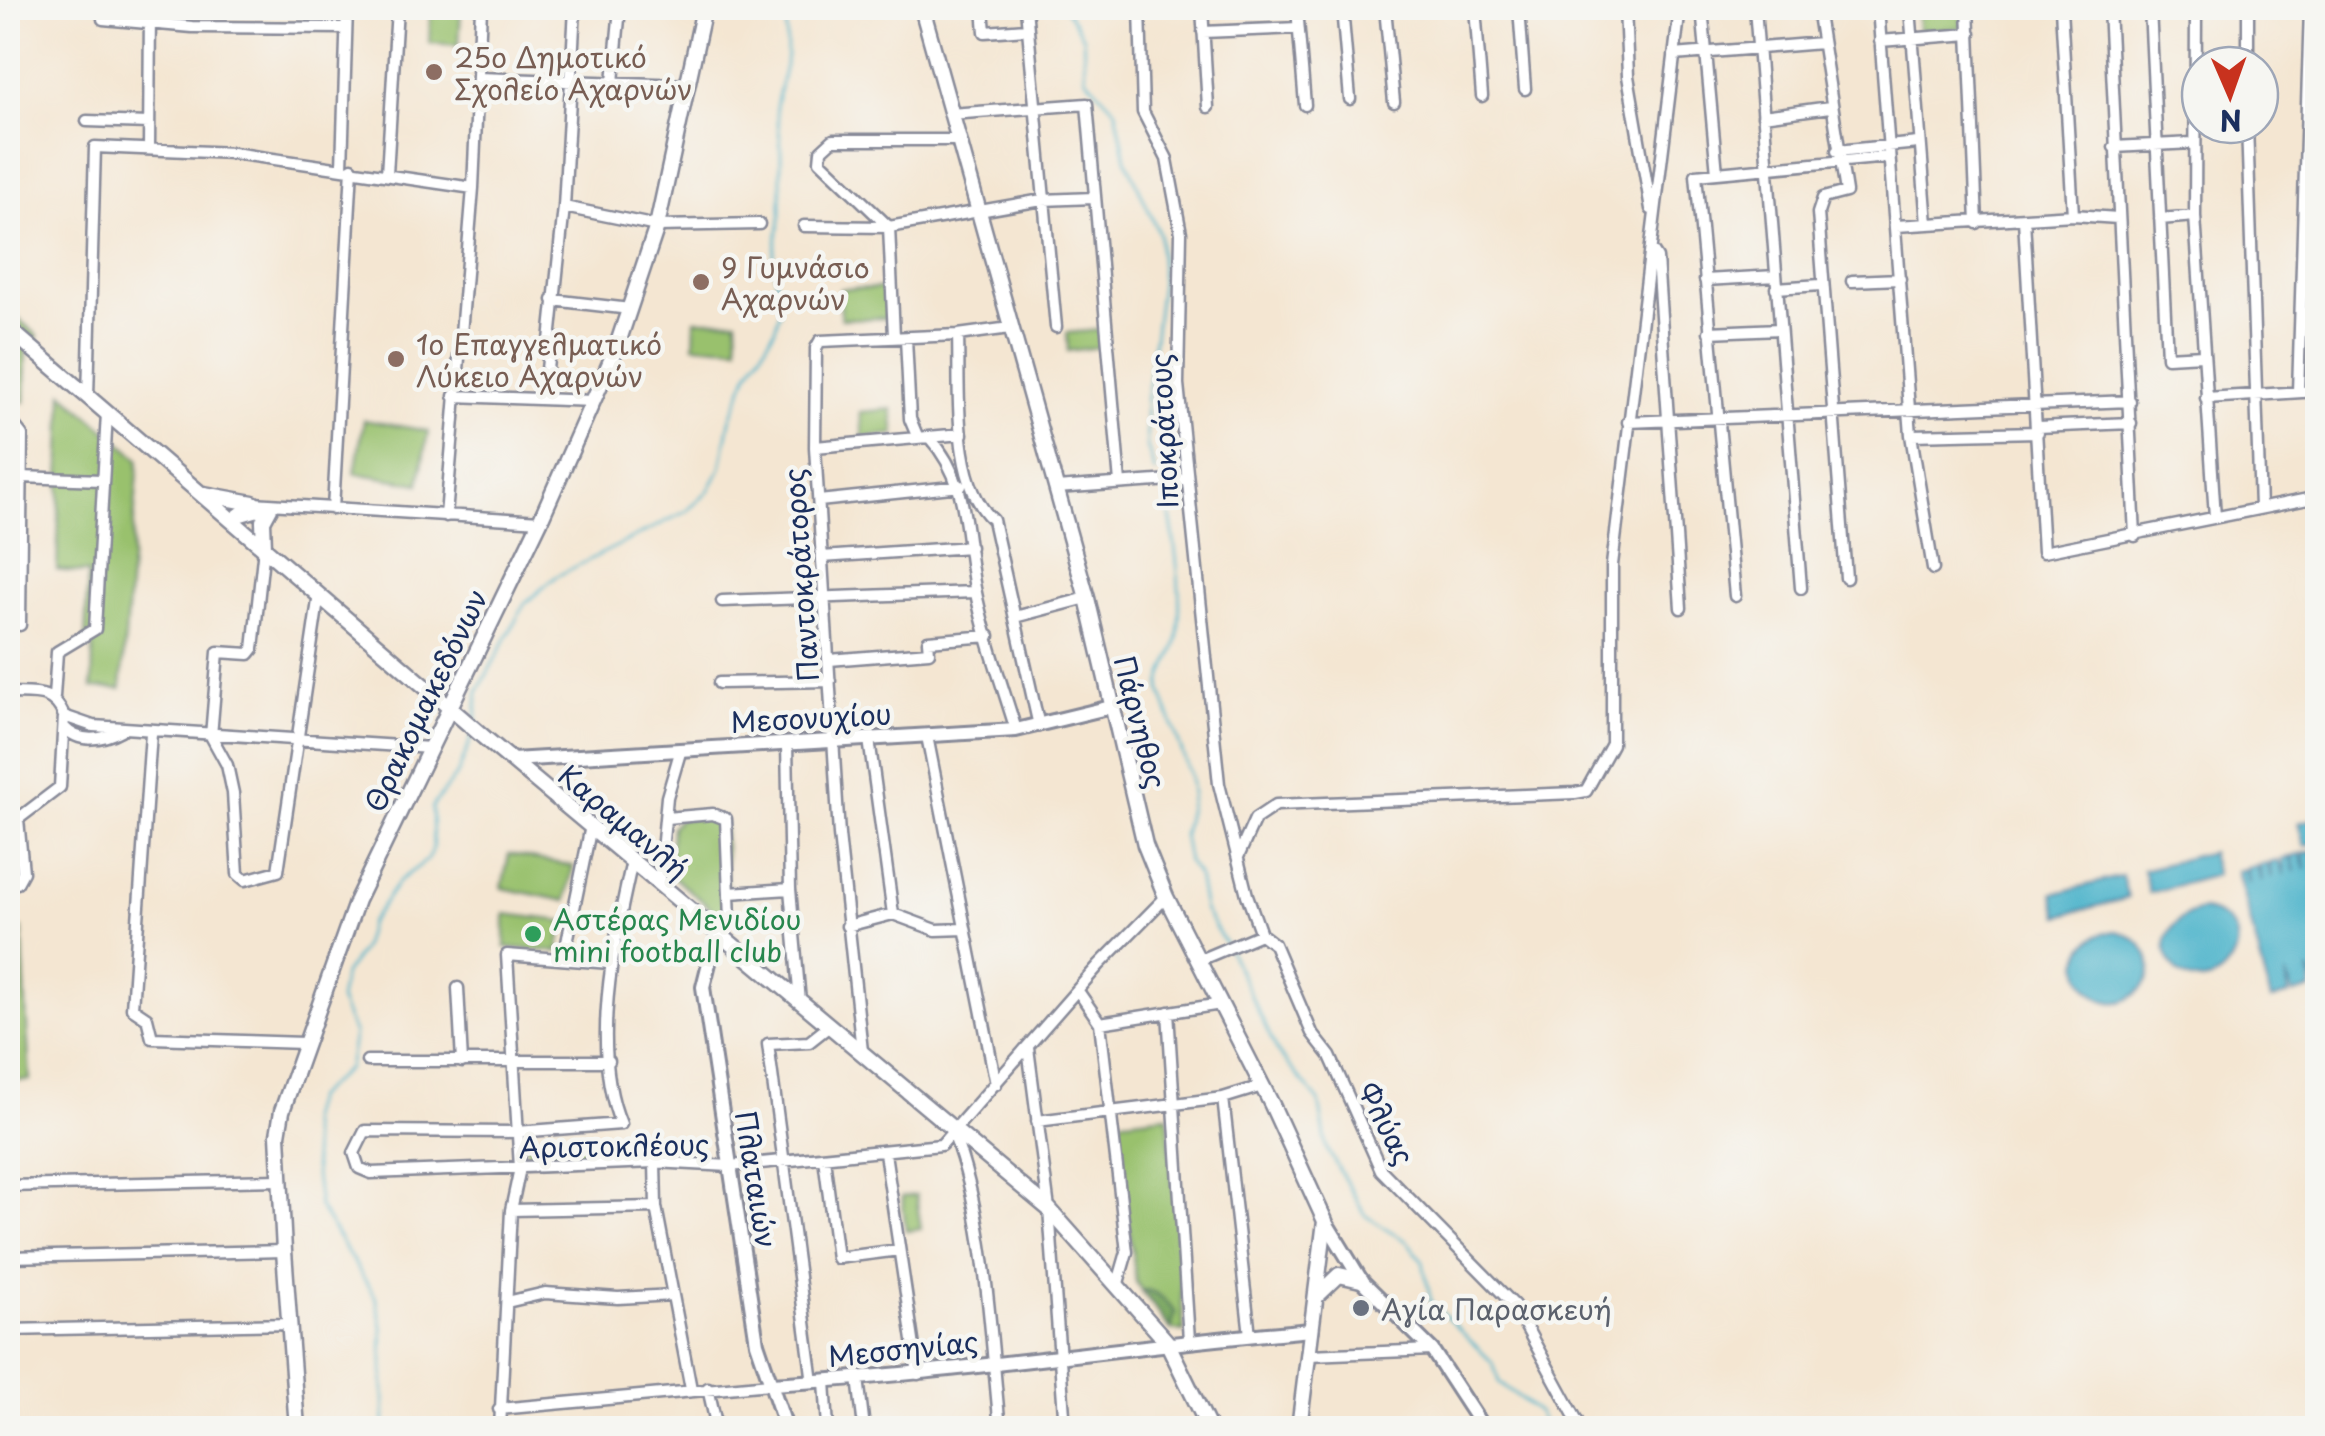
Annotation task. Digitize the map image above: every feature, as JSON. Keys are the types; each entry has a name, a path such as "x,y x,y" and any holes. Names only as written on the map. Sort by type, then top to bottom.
{"main road":[{"name":"Θρακομακεδόνων","path":"297,1428 284,1251 280,1125 304,1044 357,900 540,521 594,402 630,309 656,226 704,8"},
{"name":"Πάρνηθος","path":"922,8 1086,598 1145,845 1166,897 1203,959 1325,1221"},
{"name":"Καραμανλή","path":"8,328 448,706 1049,1210 1167,1342 1209,1428"},
{"path":"198,492 253,503"},
{"path":"264,547 263,521 274,506"},
{"path":"1298,1428 1325,1221"},
{"path":"1317,1296 1339,1275 1362,1280"}],"street":[{"path":"149,149 150,8"},
{"path":"333,509 347,168 347,8"},
{"path":"387,174 397,8"},
{"path":"446,516 473,188 480,8"},
{"path":"544,398 564,207 575,8"},
{"path":"613,82 620,8"},
{"path":"984,8 985,32 1003,34 1028,29"},
{"path":"1026,8 1056,327"},
{"name":"Ιποκράτους","path":"1140,8 1143,112 1165,152 1182,233 1178,384 1186,479 1219,784 1238,857"},
{"path":"1202,8 1208,107"},
{"path":"1296,8 1306,105"},
{"path":"1342,8 1350,99"},
{"path":"1385,8 1394,102"},
{"path":"1474,8 1482,96"},
{"path":"1519,8 1525,89"},
{"path":"1625,8 1628,76 1654,224"},
{"path":"1238,857 1262,810 1281,804 1586,791 1612,744 1612,565 1680,8"},
{"path":"1702,8 1717,173"},
{"path":"1755,8 1801,588"},
{"path":"1817,8 1846,192 1818,202 1821,285 1846,578"},
{"path":"1878,8 1911,435 1934,570"},
{"path":"1910,8 1927,224"},
{"path":"1968,8 1977,223"},
{"path":"2061,8 2072,216"},
{"path":"2109,8 2136,536"},
{"path":"2150,8 2167,357 2202,354"},
{"path":"2195,45 2196,8"},
{"path":"2248,8 2248,45"},
{"path":"2298,392 2312,117 2310,8"},
{"path":"104,20 192,27 346,28"},
{"path":"1203,32 1298,28"},
{"path":"1880,41 1970,34"},
{"path":"1674,55 1821,43"},
{"path":"478,78 687,84"},
{"path":"950,114 1087,104 1120,483"},
{"path":"1764,116 1830,107"},
{"path":"87,121 150,123"},
{"path":"956,140 833,140 821,151 820,161 890,227 910,419 948,457 961,486 975,592 1016,730"},
{"path":"1734,596 1696,175 1888,152 1918,143"},
{"path":"2114,146 2180,144"},
{"path":"2193,145 2202,354 2215,517"},
{"path":"2248,145 2260,508"},
{"path":"88,397 95,147 233,152 473,188"},
{"path":"804,226 890,227 1042,200 1094,198"},
{"path":"564,207 656,226 759,224"},
{"path":"1896,226 2072,216 2118,218"},
{"path":"2160,219 2196,216"},
{"path":"2024,220 2044,552 2318,497"},
{"path":"1650,248 1658,258 1680,608"},
{"path":"1852,281 1900,279"},
{"path":"1705,280 1821,285"},
{"path":"553,300 630,309"},
{"name":"Παντοκράτορος","path":"864,1057 848,926 833,740 815,446 816,348 820,341 958,335 1010,328"},
{"path":"1709,332 1780,329"},
{"path":"958,335 961,458 984,512 994,520 1039,726"},
{"path":"2206,398 2318,391"},
{"path":"454,396 594,402"},
{"path":"1628,422 2130,401"},
{"path":"8,883 17,882 24,872 13,819 60,786 64,722 54,698 57,652 95,628 107,413"},
{"path":"1911,435 2131,424"},
{"path":"8,426 15,426 22,435 20,625"},
{"path":"815,446 962,434"},
{"path":"21,477 101,480"},
{"path":"1056,488 1186,479"},
{"path":"819,501 961,486"},
{"path":"230,520 253,503 540,521"},
{"path":"230,520 274,506"},
{"path":"264,547 254,649 249,654 218,652 211,736 227,765 238,874 245,880 278,871 318,594"},
{"path":"822,556 970,547"},
{"path":"722,601 975,592"},
{"path":"8,596 20,597"},
{"path":"1016,617 1086,598"},
{"path":"828,660 929,652 928,641 989,636"},
{"path":"720,683 830,681"},
{"path":"8,693 54,698"},
{"name":"Μεσονυχίου","path":"512,760 1016,730 1111,708"},
{"path":"64,722 150,733 299,736 430,748"},
{"path":"150,733 132,1008 147,1018 152,1038 304,1044"},
{"path":"927,736 996,1084"},
{"path":"869,739 893,914"},
{"path":"786,744 790,890 800,1004"},
{"path":"660,884 669,784 681,749"},
{"path":"666,818 714,814 726,819 730,920 721,937"},
{"path":"564,957 591,826"},
{"name":"Φλύας","path":"1238,857 1261,934 1274,944 1380,1170 1514,1305 1581,1428"},
{"path":"517,1132 621,1124 609,1061 610,963 632,861"},
{"path":"729,893 790,890"},
{"name":"Αριστοκλέους","path":"517,1132 366,1131 354,1154 359,1168 371,1173 655,1162 730,1166 941,1145 1166,897"},
{"path":"848,926 893,914 936,930 965,929"},
{"path":"1203,959 1261,934"},
{"name":"Πλαταιών","path":"721,937 710,959 704,987 757,1343 786,1428"},
{"path":"500,1428 511,1210 520,1168 507,955 610,963"},
{"path":"458,988 462,1062"},
{"path":"1078,992 1100,1023 1126,1252 1118,1283"},
{"path":"1100,1023 1221,1004"},
{"path":"1168,1012 1189,1340"},
{"path":"828,1027 808,1042 768,1044 782,1162 828,1428"},
{"path":"1028,1048 1049,1210 1056,1356 1064,1428"},
{"path":"367,1062 609,1061"},
{"path":"1037,1121 1224,1098 1262,1086"},
{"path":"1224,1098 1250,1335"},
{"path":"953,1133 968,1176 1000,1428"},
{"path":"884,1153 918,1374"},
{"path":"824,1158 836,1258 899,1250"},
{"path":"655,1162 656,1206 691,1389"},
{"path":"8,1186 282,1180"},
{"path":"511,1210 656,1206"},
{"path":"1325,1221 1362,1280 1432,1350 1483,1428"},
{"path":"8,1257 284,1251"},
{"path":"507,1302 545,1294 628,1298 673,1295"},
{"path":"8,1330 291,1324"},
{"name":"Μεσσηνίας","path":"499,1409 691,1389 918,1374 1167,1342 1312,1330"},
{"path":"1308,1355 1432,1350"},
{"path":"858,1378 864,1428"},
{"path":"708,1388 717,1428"}],"green space":[{"path":"431,8 461,8 459,45 429,43"},
{"path":"1918,8 1961,8 1962,28 1919,30"},
{"path":"885,288 887,318 841,319 840,289"},
{"path":"8,310 38,336 26,352 25,402 8,401"},
{"path":"695,320 737,320 738,347 694,345"},
{"path":"1099,330 1100,347 1068,351 1067,333"},
{"path":"63,393 139,459 121,689 92,688 93,647 85,641 88,573 57,570"},
{"path":"892,409 895,434 863,437 860,412"},
{"path":"364,420 428,431 419,484 355,473"},
{"path":"718,817 724,823 727,904 718,914 669,874 672,826 679,819"},
{"path":"509,854 573,866 566,901 502,888"},
{"name":"Αστέρας Μενιδίου mini football club","path":"505,914 564,921 558,952 505,947"},
{"path":"8,928 22,928 30,1080 8,1081"},
{"path":"1168,1115 1184,1332 1171,1330 1170,1306 1148,1290 1142,1291 1136,1282 1115,1121"},
{"path":"565,1136 604,1136 604,1155 565,1156"},
{"path":"527,1137 563,1138 563,1156 527,1156"},
{"path":"916,1195 921,1229 906,1231 902,1197"},
{"path":"1142,1291 1156,1294 1175,1312 1171,1330"}],"water":[{"path":"2317,818 2317,843 2304,846 2298,823"},
{"path":"2312,851 2318,866 2317,988 2309,970 2312,989 2293,994 2286,975 2289,995 2271,1000 2237,871 2245,869 2249,884 2247,868 2256,866 2262,881 2259,865 2267,863 2272,878 2270,862 2278,860 2284,875 2282,859 2290,857 2295,872 2292,857 2301,854 2306,870 2304,853"},
{"path":"2210,852 2216,875 2149,893 2143,870"},
{"path":"2122,876 2128,898 2059,916 2053,894"},
{"path":"2203,910 2224,919 2235,932 2236,948 2219,975 2204,981 2188,979 2173,966 2165,947 2176,923"},
{"path":"2116,931 2141,945 2150,961 2147,980 2125,1001 2108,1001 2094,994 2084,981 2080,966 2082,951 2094,938"}],"waterway":[{"path":"476,721 478,691 525,603 557,576 687,511 707,493 721,468 730,420 748,374 775,329 780,310 773,259 781,215 781,147 776,106 787,56 786,8"},
{"path":"1065,8 1083,37 1085,77 1116,110 1126,159 1159,234 1161,283 1146,403 1147,446 1155,472"},
{"path":"1167,499 1180,606 1177,640 1161,691 1190,775 1192,793 1183,835 1188,862 1198,876 1204,910 1225,943"},
{"path":"385,1428 382,1326 376,1298 319,1207 308,1118 314,1098 348,1068 354,1034 339,1000 344,974 362,949 369,924 399,881 427,860 433,847 432,807 459,771 473,734"},
{"path":"1229,950 1278,1053 1319,1101 1327,1149 1366,1216 1408,1242 1423,1262 1431,1302 1492,1362 1499,1382 1538,1412 1544,1428"}],"place":[{"name":"25ο Δημοτικό Σχολείο Αχαρνών","path":"434,72"},
{"name":"9 Γυμνάσιο Αχαρνών","path":"701,282"},
{"name":"1ο Επαγγελματικό Λύκειο Αχαρνών","path":"396,359"},
{"name":"Αστέρας Μενιδίου mini football club","path":"533,934"},
{"name":"Αγία Παρασκευή","path":"1361,1308"}]}
